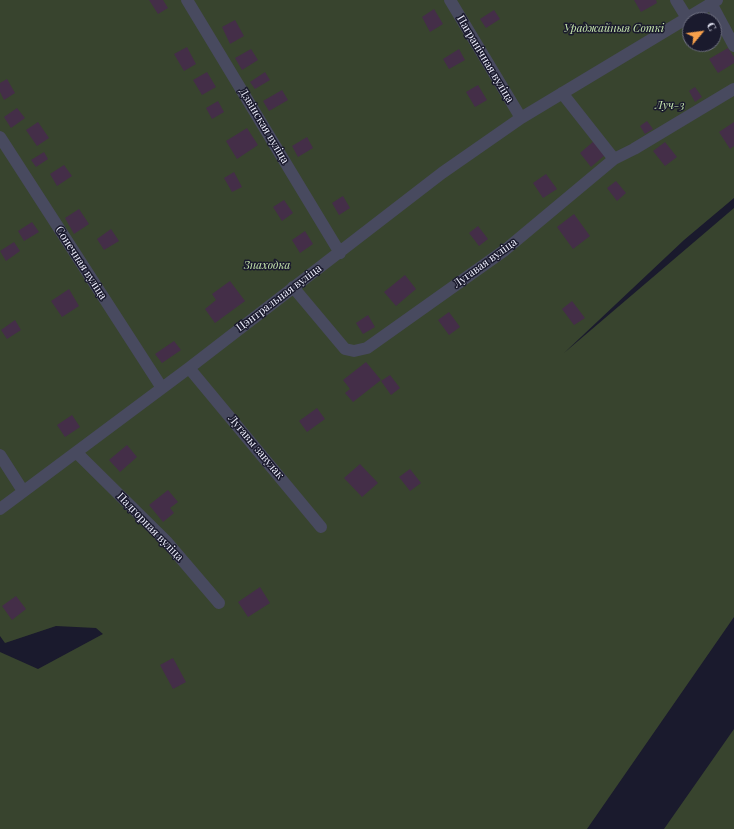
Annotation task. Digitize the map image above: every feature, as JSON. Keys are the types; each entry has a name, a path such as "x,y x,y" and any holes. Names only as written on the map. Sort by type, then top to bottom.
{"street":[{"name":"Дзвінская вуліца","path":"187,0 340,253"},
{"name":"Пагранічная вуліца","path":"450,0 521,118"},
{"path":"676,0 683,12"},
{"name":"Цэнтральная вуліца","path":"697,12 714,2"},
{"path":"714,2 734,46"},
{"name":"Цэнтральная вуліца","path":"0,509 189,368 442,173 521,118 682,21"},
{"path":"562,93 614,159 734,89"},
{"name":"Сонечная вуліца","path":"0,136 162,388"},
{"name":"Лугавая вуліца","path":"293,287 345,350 354,352 367,348 505,250 614,159"},
{"name":"Лугавы завулак","path":"189,368 321,527"},
{"name":"Падгорная вуліца","path":"77,453 166,542 219,603"},
{"path":"0,455 23,491"}],"green space":[{"path":"0,0 734,0 734,198 684,240 564,353 734,208 734,617 587,829 0,829 0,652 38,669 103,634 96,628 56,626 5,643 0,636"},
{"path":"734,729 734,829 664,829"}],"building":[{"path":"149,0 163,0 168,8 158,14"},
{"path":"634,0 656,0 657,3 641,12"},
{"path":"434,9 443,24 430,32 422,17"},
{"path":"494,10 500,19 486,28 480,19"},
{"path":"235,20 244,36 230,44 222,27"},
{"path":"187,47 196,64 184,71 174,54"},
{"path":"728,48 734,57 734,63 718,73 709,59"},
{"path":"251,49 258,60 242,70 235,58"},
{"path":"459,49 465,60 449,69 443,59"},
{"path":"207,72 216,87 202,95 193,80"},
{"path":"265,72 270,80 255,89 250,82"},
{"path":"7,79 15,93 4,100 0,92 0,83"},
{"path":"478,85 487,100 475,107 466,92"},
{"path":"695,87 702,97 695,102 689,91"},
{"path":"282,90 288,100 269,111 263,101"},
{"path":"218,101 224,112 212,119 206,108"},
{"path":"17,108 25,118 11,128 4,117"},
{"path":"647,121 653,129 645,134 640,126"},
{"path":"38,122 49,138 37,146 26,130"},
{"path":"734,122 734,146 730,149 719,132"},
{"path":"247,128 258,145 237,159 226,141"},
{"path":"307,137 313,148 298,157 292,146"},
{"path":"594,141 605,155 591,167 580,153"},
{"path":"665,142 677,157 665,166 653,151"},
{"path":"44,152 48,159 36,167 31,160"},
{"path":"64,165 72,176 57,186 50,174"},
{"path":"234,172 242,187 232,192 224,178"},
{"path":"546,174 557,189 543,198 533,183"},
{"path":"616,181 626,193 617,201 607,188"},
{"path":"343,196 350,208 339,215 332,203"},
{"path":"284,200 293,213 282,221 273,207"},
{"path":"79,209 89,224 74,234 65,218"},
{"path":"574,214 590,236 573,249 557,227"},
{"path":"32,222 39,232 24,241 18,231"},
{"path":"478,226 488,239 479,246 469,233"},
{"path":"111,229 119,241 104,250 97,239"},
{"path":"305,231 313,244 300,253 292,240"},
{"path":"14,242 20,251 6,261 0,251"},
{"path":"405,275 416,289 396,306 384,292"},
{"path":"230,281 245,301 215,323 205,309 216,300 212,294"},
{"path":"69,289 79,306 62,317 51,301"},
{"path":"572,301 585,318 574,325 562,309"},
{"path":"449,312 460,327 449,335 438,320"},
{"path":"368,315 375,327 363,334 356,323"},
{"path":"15,320 21,330 7,339 1,330"},
{"path":"174,341 181,350 162,363 155,354"},
{"path":"366,362 381,380 353,402 345,393 350,389 343,380"},
{"path":"390,375 400,388 391,395 381,381"},
{"path":"317,408 325,419 307,432 299,421"},
{"path":"72,415 80,427 65,437 57,425"},
{"path":"127,445 137,457 120,472 109,460"},
{"path":"360,464 378,483 362,497 344,478"},
{"path":"410,469 421,483 410,491 399,477"},
{"path":"168,490 178,502 170,508 174,513 163,522 149,505"},
{"path":"260,587 270,603 248,617 238,602"},
{"path":"16,596 26,609 12,620 2,606"},
{"path":"173,658 186,682 173,689 160,665"}],"park label":[{"name":"Ураджайныя Соткі","path":"614,29"},
{"name":"Луч-3","path":"670,106"},
{"name":"Знаходка","path":"267,266"}]}
